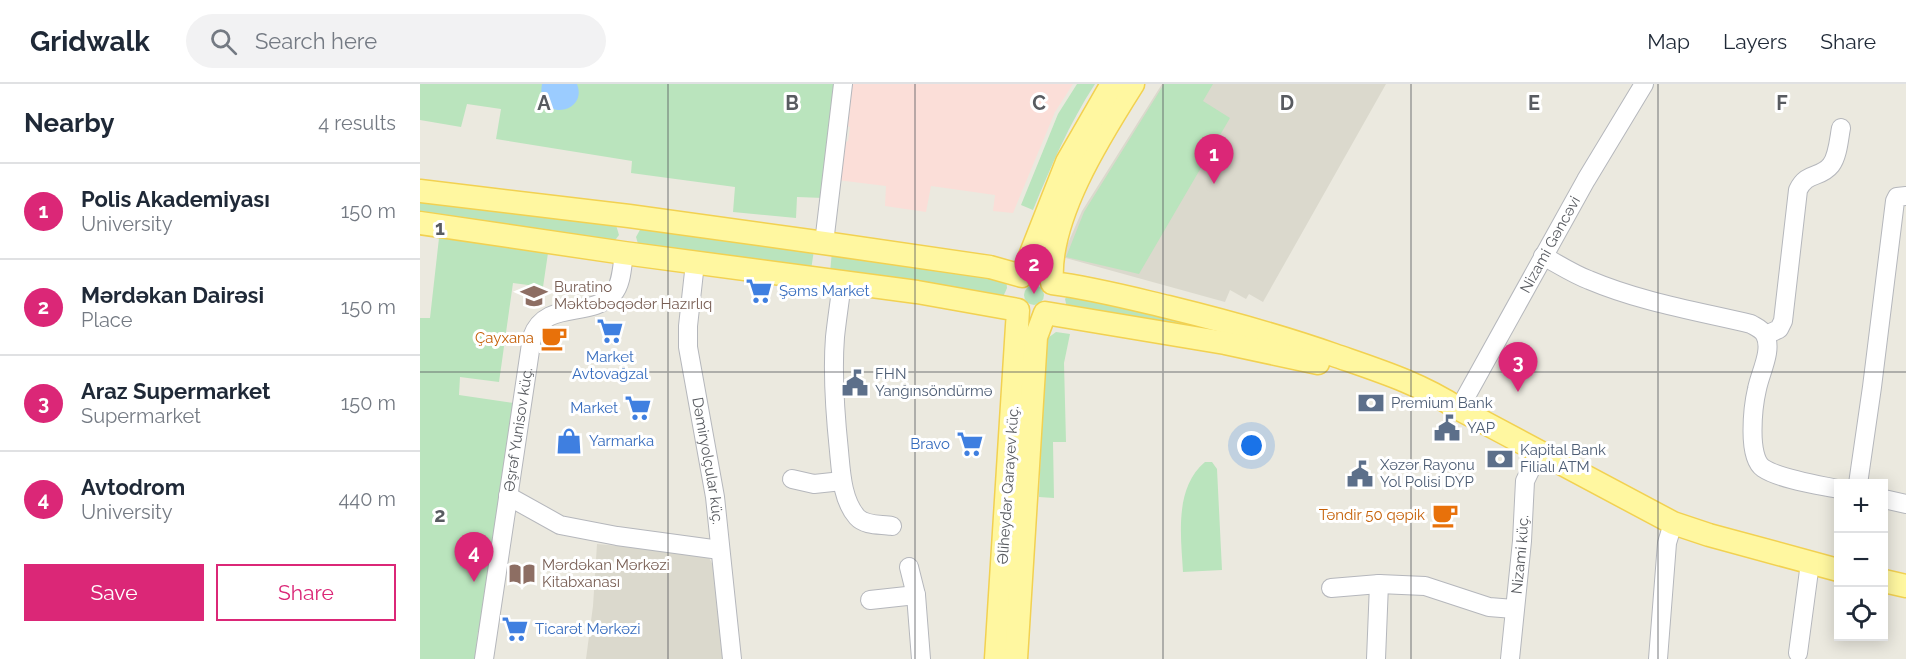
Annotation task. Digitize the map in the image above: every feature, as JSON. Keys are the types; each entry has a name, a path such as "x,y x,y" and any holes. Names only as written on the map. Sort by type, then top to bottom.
{"main road":[{"path":"1022,276 1067,162 1112,84"},
{"path":"1045,313 1050,309 1056,296 1052,283 1052,258 1070,199 1083,168 1133,84"},
{"path":"420,191 629,216 824,243 990,267 1022,276"},
{"path":"624,253 629,216"},
{"path":"420,223 979,302 1018,310 1031,316 1045,313 1214,341 1290,356 1361,376 1411,395 1459,409"},
{"path":"819,279 824,243"},
{"path":"1018,310 1014,305 1012,292 1017,280 1029,273 1042,274 1052,283 1124,297 1276,335 1418,385 1672,523 1834,569"},
{"name":"Əliheydər Qarayev küç.","path":"1016,659 1014,536 1018,310"},
{"name":"Əliheydər Qarayev küç.","path":"996,659 1014,536 1036,337 1045,313"},
{"path":"1888,582 1906,586"}],"street":[{"path":"824,243 843,84"},
{"name":"Nizami Gəncəvi","path":"1459,409 1586,180 1644,84"},
{"path":"1766,335 1779,328 1783,321 1798,190 1802,182 1824,172 1833,162 1841,128"},
{"path":"1859,479 1894,201 1897,197 1906,196"},
{"name":"Əşrəf Yunisov küç.","path":"484,659 535,328 547,318 562,312 607,300 614,294 620,280 624,253"},
{"path":"1543,256 1603,286 1664,305 1751,324 1760,329 1766,335 1767,350 1757,387 1754,410 1754,450 1758,464 1780,476 1834,488"},
{"name":"Dəmiryolçular küç.","path":"695,263 688,347 715,497 732,659"},
{"path":"842,282 834,362 835,419 842,481 845,493 858,518 865,523 892,526"},
{"name":"Nizami küç.","path":"1510,659 1522,541 1525,482 1539,452"},
{"path":"792,479 814,484 842,481"},
{"path":"508,496 560,525 596,533 720,550"},
{"path":"1888,500 1906,504"},
{"path":"1658,659 1667,543 1672,523"},
{"path":"1798,653 1810,562"},
{"path":"909,567 916,594 921,659"},
{"path":"1331,588 1379,584 1425,586 1489,607 1515,609"},
{"path":"1376,659 1379,584"},
{"path":"870,600 916,594"}],"shaded area":[{"path":"848,84 1073,84 1055,112 1013,213 993,211 995,195 931,186 926,212 885,206 886,186 837,180 841,144 848,141 850,127 843,125"},
{"path":"1162,84 1386,84 1263,302 1249,294 1246,299 1230,290 1225,302 1062,257 1082,211"},
{"path":"597,544 707,554 715,569 723,659 586,659 593,606"}],"green space":[{"path":"420,84 836,84 824,198 797,197 796,218 733,212 735,187 631,173 632,161 496,139 501,109 467,104 461,127 420,120"},
{"path":"1077,84 1095,84 1069,130 1033,210 1021,205 1058,114"},
{"path":"1164,84 1213,84 1203,101 1230,118 1139,274 1066,257 1084,212"},
{"path":"420,199 616,225 619,235 613,243 420,217"},
{"path":"641,228 814,250 811,270 639,247 636,237"},
{"path":"439,238 548,253 543,287 513,283 499,382 460,377 459,395 514,403 483,627 478,631 475,659 420,659 420,318 430,318"},
{"path":"832,251 1006,278 1007,288 1003,297 830,273"},
{"path":"1034,285 1041,288 1044,295 1041,302 1034,305 1027,302 1024,295 1027,288"},
{"path":"1069,293 1273,342 1067,308 1065,299"},
{"path":"1056,332 1070,334 1064,363 1066,442 1053,442 1054,498 1039,497 1045,340"},
{"path":"1205,462 1212,462 1217,469 1222,570 1183,572 1181,528 1184,499 1188,485"}],"water":[{"path":"542,84 577,84 579,94 576,102 561,110 553,109 546,105 542,96"}],"place":[{"name":"Polis Akademiyası","path":"1214,184"},
{"name":"Şəms Market","path":"759,291"},
{"name":"Mərdəkan Dairəsi","path":"1034,294"},
{"name":"Buratino Məktəbəqədər Hazırlıq","path":"534,296"},
{"name":"Market Avtovağzal","path":"610,331"},
{"name":"Çayxana","path":"554,338"},
{"name":"FHN Yanğınsöndürmə","path":"855,383"},
{"name":"Araz Supermarket","path":"1518,392"},
{"name":"Premium Bank","path":"1371,403"},
{"name":"Market","path":"638,408"},
{"name":"YAP","path":"1447,428"},
{"name":"Yarmarka","path":"569,441"},
{"name":"Bravo","path":"970,444"},
{"name":"Kapital Bank Filialı ATM","path":"1500,459"},
{"name":"Xəzər Rayonu Yol Polisi DYP","path":"1360,474"},
{"name":"Təndir 50 qəpik","path":"1445,515"},
{"name":"Mərdəkan Mərkəzi Kitabxanası","path":"522,574"},
{"name":"Avtodrom","path":"474,582"},
{"name":"Ticarət Mərkəzi","path":"515,629"}]}
